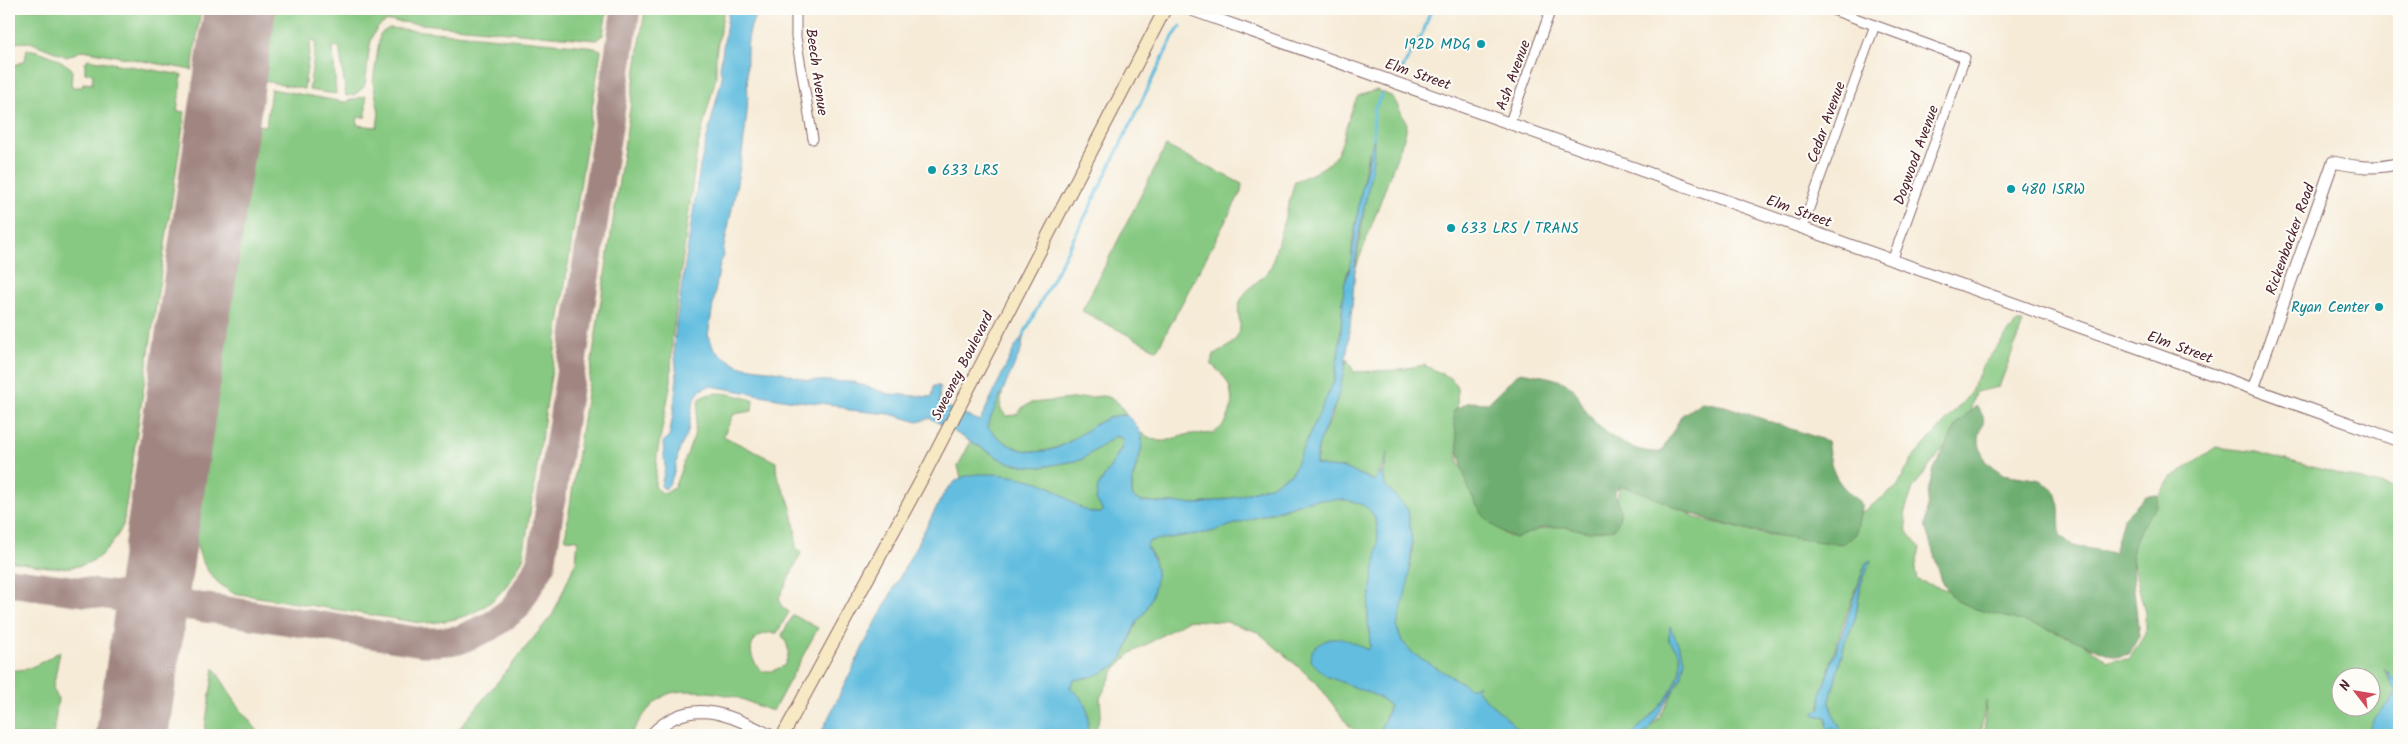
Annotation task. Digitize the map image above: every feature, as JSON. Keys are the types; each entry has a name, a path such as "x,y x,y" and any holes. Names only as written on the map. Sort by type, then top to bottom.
{"main road":[{"name":"Sweeney Boulevard","path":"784,735 945,435 1166,9"}],"street":[{"name":"Beech Avenue","path":"796,9 796,37 813,139"},
{"name":"Elm Street","path":"1189,9 1510,122 1892,261 2399,441"},
{"name":"Ash Avenue","path":"1510,122 1551,9"},
{"path":"1830,9 1875,25"},
{"name":"Dogwood Avenue","path":"1875,25 1965,58 1892,261"},
{"name":"Cedar Avenue","path":"1802,228 1875,25"},
{"name":"Rickenbacker Road","path":"2252,389 2334,162 2362,168 2387,167 2399,163"},
{"path":"651,735 674,718 705,711 726,714 770,735"}],"green space":[{"path":"9,9 201,9 192,70 83,50 67,57 30,42 9,43"},
{"path":"275,9 607,9 603,35 596,40 389,21 375,31 369,49 364,87 354,95 346,96 339,46 333,47 336,94 309,90 316,41 311,40 304,89 264,81"},
{"path":"645,9 724,9 716,54 716,77 697,150 672,340 671,382 657,455 655,487 664,494 674,488 694,436 699,399 718,393 753,400 752,411 734,414 723,436 776,462 778,477 792,511 796,549 802,551 779,598 782,607 789,612 777,633 761,635 752,644 751,651 756,664 762,671 772,671 784,666 788,650 782,635 793,615 818,628 773,711 729,695 681,691 666,695 656,702 641,718 631,735 454,735 553,614 576,561 578,540 565,539"},
{"path":"389,28 587,46 601,50 523,558 514,574 495,599 470,614 439,622 421,623 233,593 218,582 207,570 195,537 257,125 266,126 271,89 344,102 366,96 366,117 358,117 357,125 377,127 379,113 373,82 380,34"},
{"path":"27,49 51,56 72,69 71,87 82,87 83,83 92,84 93,74 85,73 85,63 88,59 182,75 177,111 185,112 123,525 112,543 101,555 89,563 75,567 60,568 9,561 9,67 25,61"},
{"path":"1377,90 1393,97 1407,124 1405,135 1355,270 1364,210 1368,152 1351,261 1344,285 1340,343 1334,381 1292,473 1270,486 1236,497 1200,504 1141,502 1133,497 1132,489 1134,473 1141,450 1142,433 1150,438 1167,441 1184,435 1213,433 1226,421 1231,407 1231,391 1223,375 1211,364 1214,354 1228,347 1235,339 1240,329 1238,311 1240,301 1245,293 1271,267 1295,181 1314,173 1335,157 1340,148 1358,96"},
{"path":"1166,146 1242,184 1241,192 1157,350 1082,311"},
{"path":"2016,323 2023,323 1999,387 1975,392 1969,415 1913,488 1905,511 1907,532 1920,548 1915,569 1917,580 2064,629 2108,661 2129,659 2145,634 2145,613 2130,551 2135,531 2170,479 2216,447 2256,452 2399,490 2399,684 2384,669 2397,691 2380,715 2380,666 2330,666 2330,716 2380,716 2369,731 2369,735 1984,735 1986,701 1980,735 1843,735 1833,714 1830,701 1845,642 1855,620 1861,584 1870,561 1866,563 1842,626 1820,699 1820,709 1815,715 1826,717 1828,729 1834,727 1837,735 1642,735 1657,720 1669,701 1685,659 1670,627 1669,641 1679,653 1681,664 1678,676 1666,698 1631,735 1525,735 1475,689 1478,685 1470,688 1414,654 1401,640 1397,627 1412,557 1412,543 1408,510 1385,485 1383,473 1387,457 1375,481 1344,468 1326,467 1316,464 1319,442 1332,416 1347,359 1354,372 1395,370 1424,365 1451,378 1457,387 1458,462 1469,480 1474,500 1484,503 1501,531 1509,537 1558,525 1614,519 1619,488 1626,480 1636,480 1696,518 1762,534 1803,538 1843,526 1897,487 1912,459 1970,394 1983,365"},
{"path":"1520,372 1552,378 1569,385 1576,392 1591,417 1607,433 1628,446 1650,452 1661,452 1682,415 1702,402 1725,406 1827,441 1836,477 1846,490 1862,504 1856,534 1842,544 1766,534 1710,520 1620,486 1614,492 1620,515 1614,529 1589,532 1567,527 1544,527 1516,538 1499,530 1485,518 1475,503 1468,486 1458,448 1453,411 1469,402 1488,403"},
{"path":"1003,388 1000,408 1006,416 1016,415 1023,407 1031,403 1102,396 1117,402 1126,415 1101,421 1056,448 1043,451 1022,450 1005,443 987,426"},
{"path":"1976,406 1984,420 1979,440 1985,461 2003,474 2041,480 2055,492 2059,506 2060,535 2073,546 2114,553 2123,519 2146,496 2158,495 2157,506 2141,527 2132,548 2133,580 2139,636 2129,654 2116,657 2043,627 1976,609 1955,600 1942,581 1925,526 1929,487 1934,469 1958,422"},
{"path":"1116,436 1122,438 1123,445 1098,487 1103,512 1101,513 1093,513 1079,507 1053,488 1025,479 1004,476 961,478 958,466 971,441 984,449 1041,467 1081,460"},
{"path":"1349,499 1363,504 1372,514 1377,526 1377,557 1368,606 1370,647 1368,650 1355,643 1365,691 1379,697 1390,706 1381,728 1381,735 1358,735 1345,721 1317,683 1258,632 1227,622 1188,620 1130,654 1115,669 1100,698 1101,714 1094,735 1086,735 1088,728 1070,688 1074,680 1087,678 1123,656 1137,622 1146,611 1154,558 1146,546 1150,541 1272,513 1307,501"},
{"path":"60,651 53,688 58,699 53,735 9,735 9,670 30,668"},
{"path":"214,668 240,709 261,735 204,735"}],"water":[{"path":"729,9 752,9 755,14 778,10 780,13 755,17 748,38 748,101 743,147 708,335 714,350 738,366 781,372 807,380 853,382 889,394 932,397 934,386 940,386 939,403 980,421 1015,347 1023,336 1022,348 987,426 1000,439 1011,446 1022,450 1044,451 1057,448 1101,421 1126,415 1136,425 1141,435 1142,445 1132,485 1133,497 1141,502 1200,504 1236,497 1270,486 1292,473 1334,381 1340,343 1344,285 1350,268 1360,197 1374,135 1373,162 1358,241 1344,371 1337,398 1322,435 1316,464 1326,467 1344,468 1375,481 1383,470 1388,453 1383,473 1385,485 1408,510 1412,543 1409,579 1397,627 1401,640 1414,654 1470,688 1479,684 1475,689 1525,735 1477,735 1465,727 1463,730 1465,735 1381,735 1381,728 1390,706 1379,697 1326,676 1311,661 1312,650 1333,638 1345,639 1367,650 1370,647 1368,612 1378,537 1376,522 1370,510 1357,503 1337,499 1307,501 1211,532 1150,541 1146,546 1151,554 1156,570 1155,585 1145,612 1135,626 1124,655 1120,661 1109,669 1088,678 1074,680 1070,687 1081,698 1087,708 1086,735 820,735 865,643 943,495 952,484 959,479 979,474 1018,477 1042,483 1056,490 1081,508 1094,513 1101,513 1103,511 1096,500 1098,487 1123,446 1122,438 1116,436 1081,460 1041,467 1026,466 1006,462 930,418 918,422 890,414 849,410 836,405 788,400 711,386 704,388 696,397 687,433 680,449 673,475 665,489 661,486 665,468 663,442 669,437 677,377 674,347 676,324 700,166 722,78 720,68"},
{"path":"1871,560 1861,584 1855,620 1845,642 1830,701 1833,714 1843,735 1837,735 1834,727 1827,729 1826,717 1815,715 1814,712 1820,709 1821,693 1866,563"},
{"path":"1670,626 1685,659 1682,676 1649,730 1642,735 1631,735 1666,698 1678,676 1681,664 1679,653 1669,641"},
{"path":"2384,668 2399,684 2399,735 2369,735 2372,722 2377,716 2380,716 2380,713 2397,692"}],"waterway":[{"path":"1400,73 1424,30 1431,9"},
{"path":"1023,336 1088,211 1173,37 1181,26"},
{"path":"1373,138 1374,110 1382,94"}],"taxiway":[{"path":"9,582 221,610 422,642 459,640 491,626 515,608 541,565 626,9"}],"runway":[{"path":"132,735 240,9"}],"place":[{"name":"192D MDG","path":"1481,44"},
{"name":"633 LRS","path":"932,170"},
{"name":"480 ISRW","path":"2011,189"},
{"name":"633 LRS / TRANS","path":"1451,228"},
{"name":"Ryan Center","path":"2379,307"}]}
